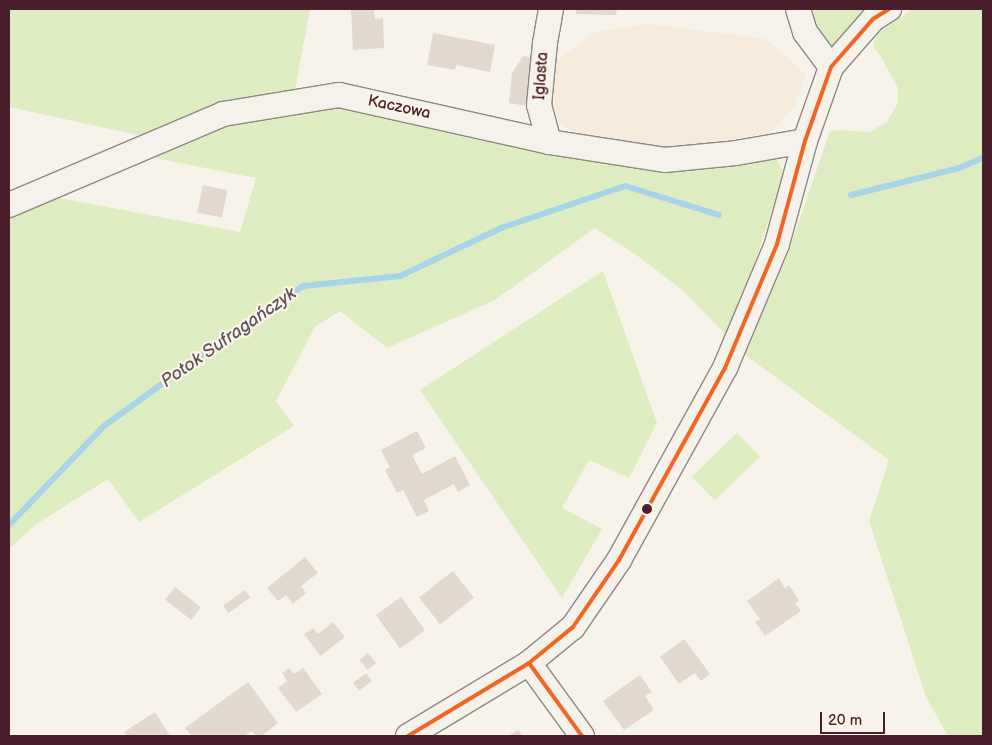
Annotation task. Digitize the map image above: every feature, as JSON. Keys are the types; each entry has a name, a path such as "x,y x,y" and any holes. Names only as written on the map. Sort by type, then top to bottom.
{"street":[{"name":"Iglasta","path":"549,142 539,105 545,43 551,9"},
{"path":"798,9 805,32 831,67"},
{"path":"408,736 529,663 572,627 619,560 725,368 777,244 805,141 831,67 873,19 890,9"},
{"name":"Kaczowa","path":"9,204 223,114 339,95 549,142 665,160 736,152 805,141"},
{"path":"529,663 582,736"}],"shaded area":[{"path":"648,24 766,39 806,74 794,107 770,133 674,149 574,133 557,120 550,65 595,32"}],"green space":[{"path":"9,9 310,9 295,90 220,106 152,138 9,107"},
{"path":"806,9 872,9 829,51"},
{"path":"913,9 983,9 983,736 948,736 926,697 869,521 889,460 748,357 682,290 639,257 595,228 495,300 387,348 340,311 315,327 276,401 294,426 139,522 108,479 35,525 9,549 9,212 49,196 240,232 256,178 144,156 225,122 338,102 552,156 665,171 777,159 784,175 752,271 785,262 830,131 869,132 887,122 898,102 898,88 873,46 877,34"},
{"path":"603,271 657,423 629,478 589,460 562,508 602,529 562,598 420,390"},
{"path":"737,433 760,457 715,501 692,477"}],"building":[{"path":"351,9 374,9 375,19 383,18 384,48 353,50"},
{"path":"576,9 617,9 616,15 576,14"},
{"path":"433,33 495,45 490,72 456,65 455,70 427,65"},
{"path":"523,56 535,58 527,106 509,103 512,73"},
{"path":"203,185 227,190 222,218 197,212"},
{"path":"417,431 426,448 412,455 422,474 455,456 470,485 458,492 454,484 424,500 429,511 417,517 403,490 397,493 385,470 390,467 381,450"},
{"path":"305,557 318,573 301,586 306,593 293,604 286,595 278,601 267,588"},
{"path":"453,571 474,598 440,624 419,597"},
{"path":"779,578 785,588 789,585 799,600 795,603 801,611 765,636 755,622 760,619 747,601"},
{"path":"175,587 201,607 191,620 165,600"},
{"path":"245,590 250,597 228,613 223,606"},
{"path":"401,597 425,630 400,648 376,615"},
{"path":"333,622 345,637 320,656 304,634 313,628 318,634"},
{"path":"684,639 710,674 701,681 695,673 679,684 660,657"},
{"path":"368,653 376,663 368,670 359,660"},
{"path":"289,668 294,674 303,668 322,694 296,712 278,688 287,681 282,673"},
{"path":"366,673 372,681 359,691 353,683"},
{"path":"640,675 652,692 645,696 654,710 624,730 603,701"},
{"path":"248,682 278,723 261,736 256,736 252,731 245,735 247,736 192,736 185,728"},
{"path":"155,712 170,736 128,736 124,732"},
{"path":"518,730 523,736 508,736"}],"waterway":[{"name":"Potok Sufragańczyk","path":"851,195 959,168 983,158"},
{"name":"Potok Sufragańczyk","path":"9,525 104,426 199,357 303,286 400,276 501,228 625,186 719,215"}],"transit line":[{"path":"408,736 529,663 573,627 619,560 725,368 777,244 805,141 831,67 873,19 889,9"},
{"path":"529,663 582,736"}]}
